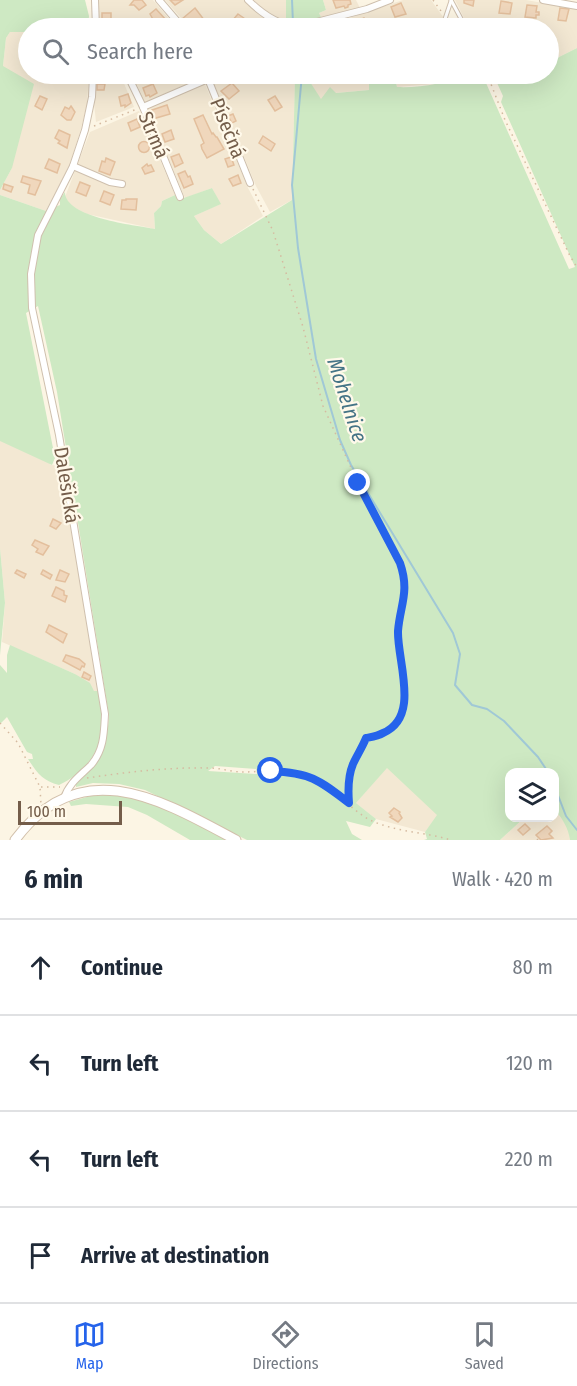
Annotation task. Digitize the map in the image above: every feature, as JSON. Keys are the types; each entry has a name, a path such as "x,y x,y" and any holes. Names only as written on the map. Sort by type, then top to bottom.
{"street":[{"path":"95,0 96,18"},
{"path":"159,0 174,18"},
{"path":"248,0 271,18"},
{"path":"334,18 390,0"},
{"path":"543,0 577,6"},
{"name":"Dalešická","path":"64,799 67,788 90,765 99,751 104,738 105,714 59,435 33,308 32,274 38,235 73,166 85,130 93,84"},
{"name":"Strmá","path":"132,84 180,197"},
{"path":"143,107 190,84"},
{"name":"Písečná","path":"210,84 250,183"},
{"path":"73,166 110,182 122,184"},
{"path":"15,840 23,829 43,812 64,799 82,792 102,789 136,793 236,840"}],"lane":[{"path":"446,18 452,1"},
{"path":"452,1 461,18"}],"path":[{"path":"433,0 444,18"},
{"path":"491,84 505,120 577,267"},
{"path":"85,130 143,107"},
{"path":"250,183 273,231 303,327 324,406 358,483 404,575 405,595 398,629 406,699 402,713 391,729 383,734 366,738 361,753 352,766 348,786 349,803"},
{"path":"0,723 18,743 40,787 39,801 43,812"},
{"path":"74,780 128,772 197,768 240,772 293,772 318,781 370,819 403,830 451,840"},
{"path":"40,787 67,788"}],"shaded area":[{"path":"99,0 153,0 168,18 99,18"},
{"path":"165,0 243,0 265,18 181,18"},
{"path":"254,0 286,0 286,18 278,18"},
{"path":"323,0 356,0 360,8 322,18 319,13 326,10"},
{"path":"403,0 431,0 444,18 349,18"},
{"path":"455,0 526,0 577,9 577,48 559,57 559,18 464,18"},
{"path":"10,32 18,32 18,84 88,84 87,105 70,164 46,211 0,195 0,190 12,168 3,66 6,38"},
{"path":"97,84 124,84 134,107 96,122 94,103"},
{"path":"137,84 187,84 145,102"},
{"path":"205,84 247,186 263,216 221,244 204,230 194,216 220,204 212,188 185,198 147,108"},
{"path":"214,84 295,84 292,200 270,212 256,186"},
{"path":"311,84 369,84 369,90 335,93 321,100"},
{"path":"396,84 433,84 397,87"},
{"path":"139,111 175,195 162,201 161,206 154,213 155,229 87,214 71,206 65,197 90,132"},
{"path":"0,420 51,465 62,466 98,691 94,691 75,674 2,642 5,603 0,548"},
{"path":"387,767 438,815 425,832 376,819 356,803"},
{"path":"559,815 569,830 570,840 500,840 520,822 559,822"}],"green space":[{"path":"0,0 85,0 89,18 18,18 18,32 10,32 6,38 3,66 18,75 18,84 34,84 12,168 0,190"},
{"path":"286,0 323,0 326,10 319,13 322,18 286,18"},
{"path":"577,48 577,840 570,840 565,824 559,816 559,768 505,768 505,822 520,822 500,840 424,840 427,839 425,832 437,815 387,768 356,803 376,819 370,827 346,821 352,834 362,840 247,840 145,790 119,784 93,783 76,787 76,784 91,769 104,746 109,716 57,392 38,306 26,313 55,458 52,465 0,441 0,195 46,211 60,205 60,199 65,192 68,201 88,214 155,229 154,213 161,206 162,201 175,195 178,200 212,188 221,204 194,216 204,230 221,244 292,200 295,84 311,84 321,99 330,87 336,93 369,90 369,84 396,84 397,87 406,87 436,84 486,84 569,269 575,267 501,102 503,96 498,84 559,84 559,57","holes":["215,766 256,769 257,774 208,771"]},
{"path":"0,548 5,603 0,655"},
{"path":"10,645 75,674 90,683 94,691 98,691 102,708 102,726 98,747 78,773 59,785 45,779 34,768 28,759 33,759 32,754 27,752 7,717 0,724 0,665 7,673 7,655"},
{"path":"101,793 143,798 227,840 190,840 147,815 128,807 86,804 71,806 69,802"}],"building":[{"path":"134,0 142,0 146,5 139,10 134,5 130,5"},
{"path":"170,0 183,0 175,5"},
{"path":"333,0 350,0 351,4 345,8 344,6 336,8"},
{"path":"464,0 474,0 473,6 464,3"},
{"path":"501,1 512,3 510,14 499,13"},
{"path":"401,3 406,14 395,17 391,7"},
{"path":"527,5 537,6 536,12 539,12 539,15 536,15 536,18 525,17"},
{"path":"195,8 203,18 183,18"},
{"path":"560,8 569,9 566,21 558,18"},
{"path":"156,9 164,18 152,18 150,14"},
{"path":"102,13 111,13 111,18 102,18"},
{"path":"97,84 105,84 104,90 97,90"},
{"path":"153,84 157,93 150,97 146,96 143,88"},
{"path":"233,84 239,91 229,99 221,91"},
{"path":"128,94 131,103 125,107 125,105 121,106 119,97"},
{"path":"40,96 47,99 42,110 35,106"},
{"path":"275,96 282,107 275,111 268,100"},
{"path":"167,105 170,114 156,118 152,110"},
{"path":"71,106 75,112 71,120 67,120 61,115 65,107 69,109"},
{"path":"233,114 236,121 232,123 228,116"},
{"path":"203,115 212,134 217,137 224,149 207,158 201,145 204,143 194,119"},
{"path":"137,119 140,127 131,131 128,123"},
{"path":"59,130 70,135 67,148 58,143 60,141 55,138"},
{"path":"171,130 174,139 165,142 162,134"},
{"path":"263,136 275,144 271,151 259,143"},
{"path":"144,142 148,143 148,151 144,152 140,151 139,147 140,143"},
{"path":"179,154 183,163 175,167 171,157"},
{"path":"231,157 234,165 228,167 225,159"},
{"path":"106,158 115,162 110,175 99,171 102,161 105,162"},
{"path":"49,159 60,164 57,173 45,168"},
{"path":"147,164 151,165 154,171 145,174 142,168"},
{"path":"185,171 193,184 184,188 178,174"},
{"path":"238,175 241,183 233,186 229,179"},
{"path":"23,176 41,181 35,195 28,193 30,185 21,182"},
{"path":"80,182 90,186 86,196 76,192"},
{"path":"4,184 13,187 11,192 3,189"},
{"path":"104,191 114,195 110,205 100,201"},
{"path":"137,199 136,210 121,209 122,200"},
{"path":"53,519 61,523 56,529 50,526"},
{"path":"35,540 49,546 43,555 36,552 38,549 32,545"},
{"path":"17,570 26,574 24,578 15,573"},
{"path":"43,570 52,575 50,579 41,574"},
{"path":"60,570 69,574 65,582 56,580"},
{"path":"56,587 64,591 64,595 67,596 65,602 52,596"},
{"path":"49,625 67,634 63,643 46,632"},
{"path":"66,655 79,659 85,664 84,667 82,666 80,670 63,661"},
{"path":"84,672 91,676 89,680 82,677"},
{"path":"394,808 400,812 402,818 398,822 390,817 392,816 389,813"},
{"path":"525,824 530,829 523,835 518,830"},
{"path":"547,826 552,831 549,834 553,838 541,840 536,835"}],"waterway":[{"name":"Mohelnice","path":"292,0 293,18"},
{"name":"Mohelnice","path":"301,84 292,185 298,248 316,359 340,440 351,465 453,633 460,654 455,685 472,705 487,709 504,721 545,768"},
{"name":"Mohelnice","path":"559,798 566,816 577,830"}],"route":[{"path":"271,771 306,775 349,803 348,786 352,766 361,753 366,738 383,734 391,729 402,713 406,699 398,629 405,595 404,575 358,483"}]}
